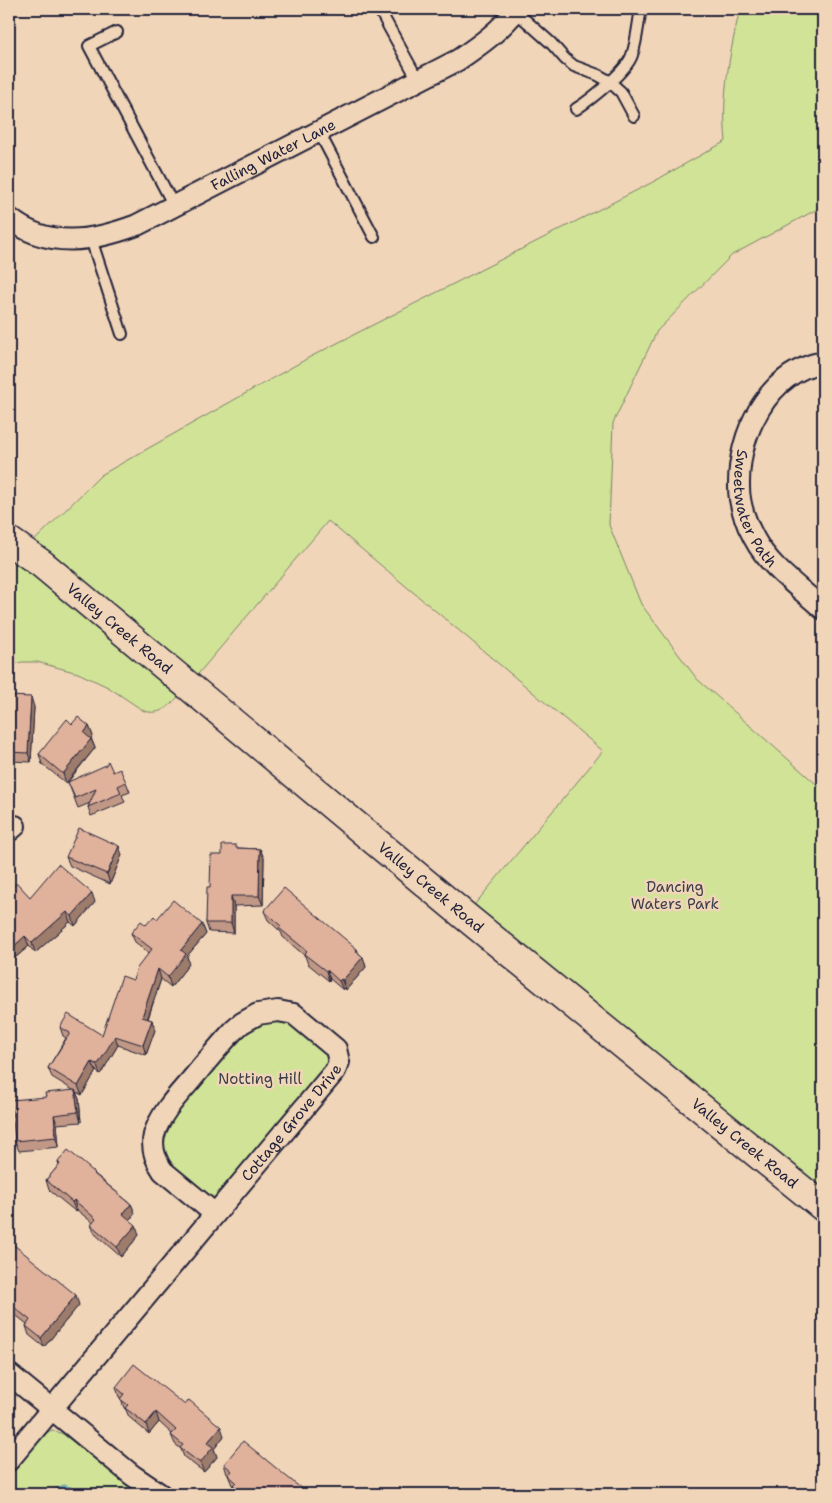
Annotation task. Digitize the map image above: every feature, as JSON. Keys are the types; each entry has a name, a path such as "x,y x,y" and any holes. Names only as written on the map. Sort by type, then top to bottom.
{"main road":[{"name":"Valley Creek Road","path":"9,529 42,564"},
{"name":"Valley Creek Road","path":"9,541 42,564 450,904 823,1207"}],"street":[{"name":"Falling Water Lane","path":"9,218 29,230 51,238 67,240 91,239 111,235 137,225 458,60 500,28 516,10"},
{"name":"Sweetwater Path","path":"823,362 813,364 786,379 765,399 748,430 740,461 738,489 744,514 754,539 770,561 823,609"},
{"name":"Cottage Grove Drive","path":"9,1460 51,1409 215,1214 338,1067 338,1053 332,1045 294,1014 278,1011 258,1014 242,1023 176,1098 165,1113 154,1136 154,1153 157,1163 215,1214"},
{"path":"9,1374 132,1475 160,1494"}],"lane":[{"path":"379,9 418,80"},
{"path":"576,109 594,97 632,57 641,9"},
{"path":"516,10 574,66 610,81 621,92 634,116"},
{"path":"117,32 89,46 174,206"},
{"path":"319,132 374,237"},
{"path":"91,239 122,334"}],"green space":[{"name":"Dancing Waters Park","path":"740,9 823,9 823,206 732,255 657,331 613,423 609,525 641,604 697,679 823,790 823,1207 465,916 603,751 328,521 187,687 173,702 158,712 144,711 108,687 78,673 37,662 22,662 9,665 9,541 27,548 101,475 310,357 651,183 726,141 726,91 730,58"},
{"name":"Notting Hill","path":"278,1011 338,1053 215,1214 163,1171 158,1125 226,1038"},
{"path":"52,1430 63,1434 139,1494 9,1494 9,1477 46,1433"}],"water":[{"path":"64,1485 73,1488 79,1494 49,1494 55,1489"}],"building":[{"path":"9,696 31,697 28,753 9,752"},
{"path":"78,717 89,726 84,733 91,739 63,774 39,754 67,719 72,724"},
{"path":"108,761 113,772 120,769 126,782 118,786 121,793 88,807 96,789 75,798 68,782 106,765"},
{"path":"79,828 119,846 107,874 66,857"},
{"path":"222,845 236,845 236,848 260,849 259,896 231,896 231,923 206,923 207,887 210,887 211,855 222,855"},
{"path":"58,864 92,893 72,916 67,912 32,943 25,936 9,951 9,890 17,883 30,897"},
{"path":"284,888 357,949 356,951 363,957 343,980 339,981 304,954 307,951 279,928 281,926 264,911"},
{"path":"173,900 202,924 181,950 186,954 168,977 158,969 142,1017 152,1020 143,1045 115,1036 99,1063 92,1062 78,1086 48,1068 70,1033 60,1027 68,1014 102,1035 122,976 133,980 137,968 152,949 131,933 141,921 146,925 154,916 157,919"},
{"path":"75,1090 78,1112 54,1115 56,1137 15,1141 11,1100 46,1097 45,1093"},
{"path":"68,1150 131,1204 123,1214 136,1225 117,1247 91,1225 96,1219 46,1180 60,1164 58,1162"},
{"path":"9,1241 76,1295 41,1338 26,1326 30,1320 9,1305"},
{"path":"134,1364 185,1405 189,1400 221,1427 207,1443 213,1447 200,1463 180,1448 183,1445 171,1435 176,1430 156,1412 146,1424 125,1408 128,1405 120,1399 124,1394 116,1387"},
{"path":"243,1441 308,1494 244,1494 233,1485 236,1482 228,1475 232,1471 224,1464"}]}
